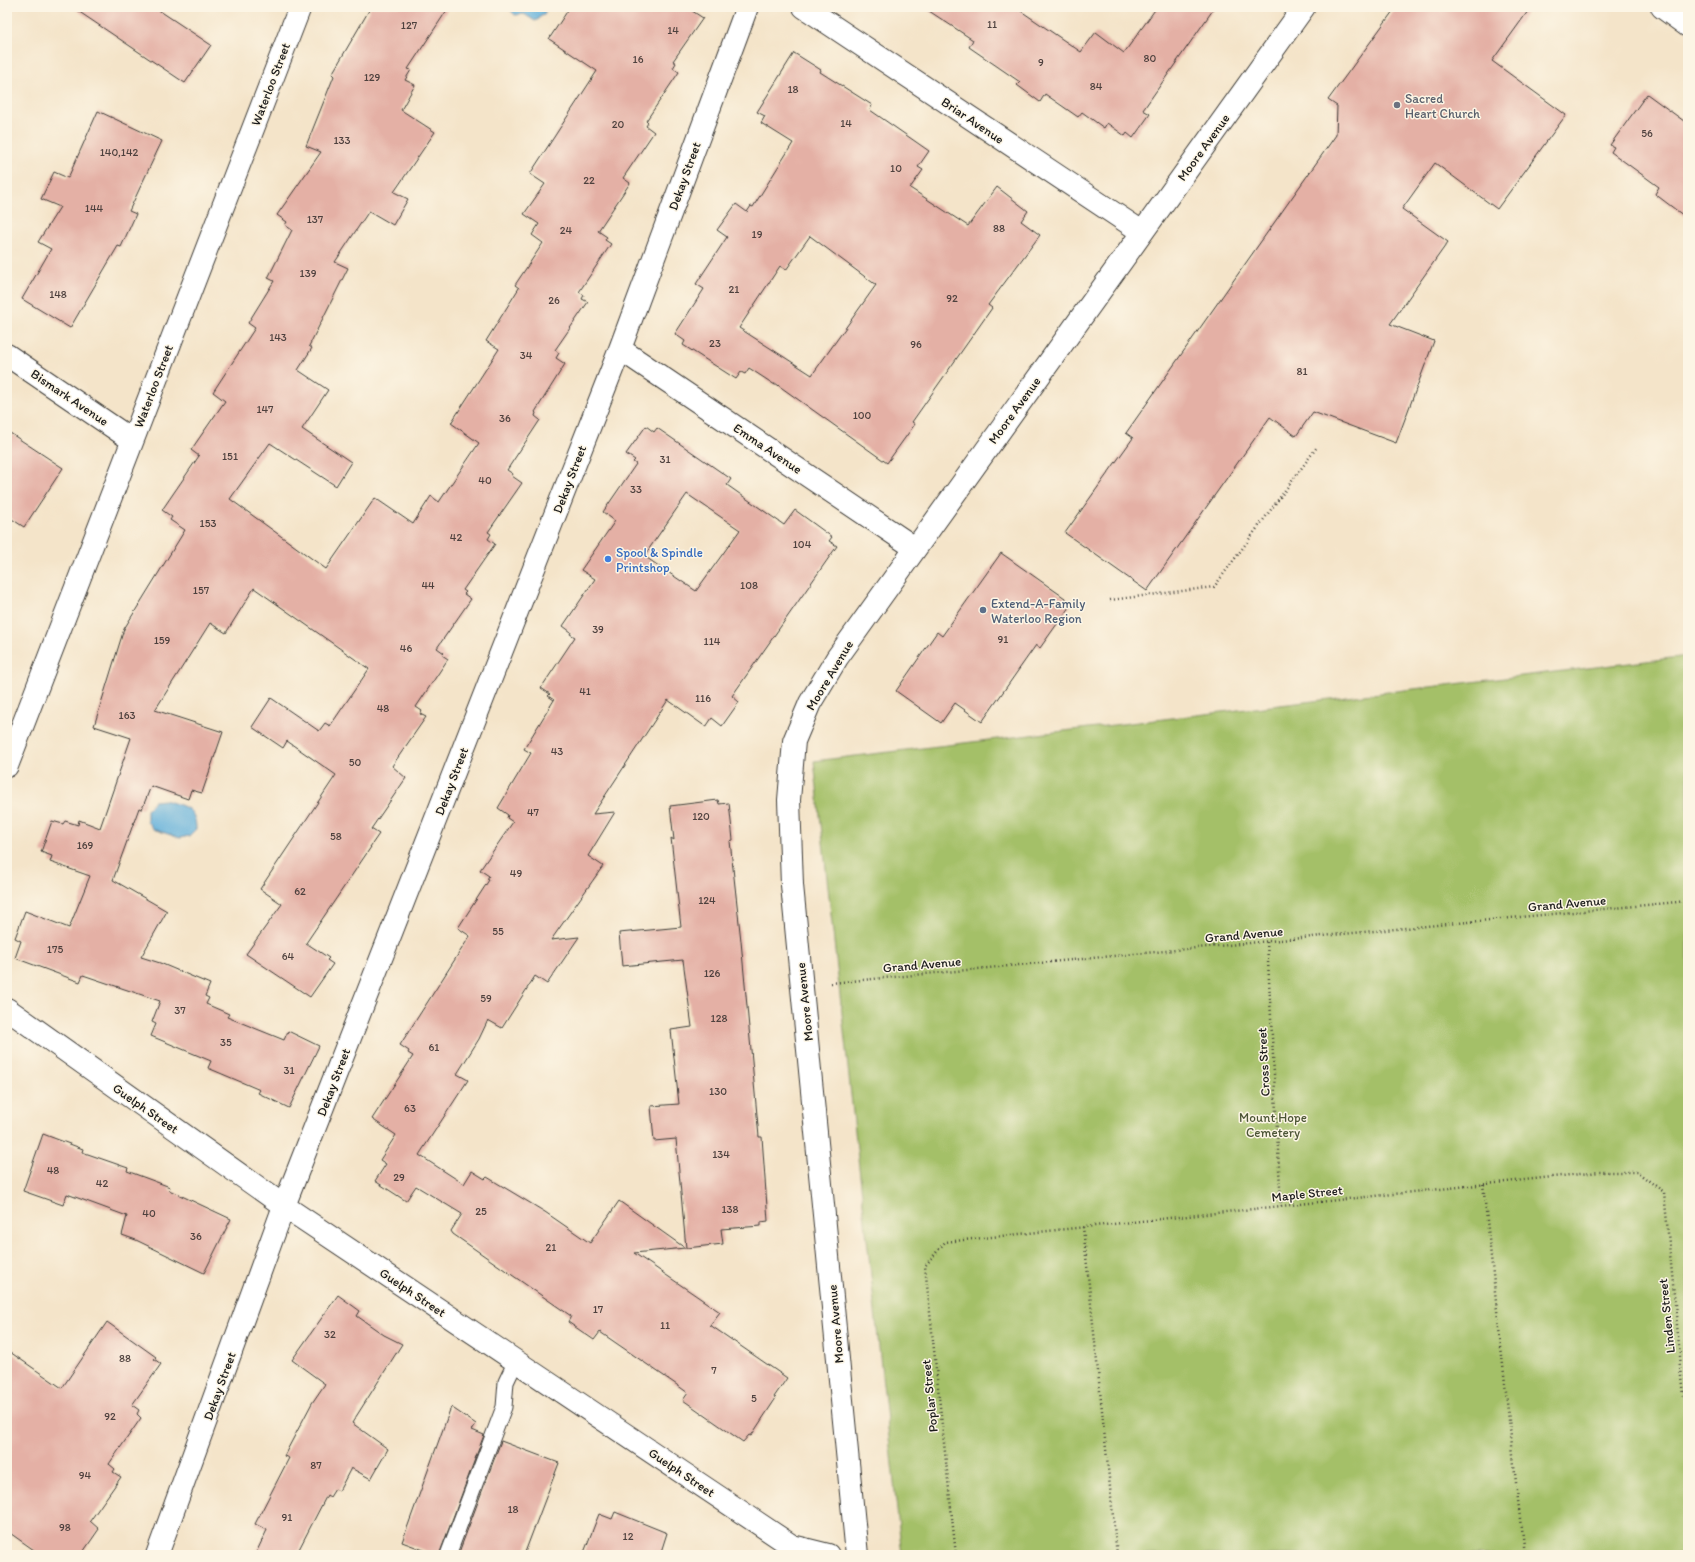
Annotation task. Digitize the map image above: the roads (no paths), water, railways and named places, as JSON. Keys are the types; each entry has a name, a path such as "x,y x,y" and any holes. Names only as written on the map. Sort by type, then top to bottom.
{"street":[{"name":"Waterloo Street","path":"8,761 300,7"},
{"name":"Dekay Street","path":"157,1555 284,1206 620,349 747,7"},
{"name":"Briar Avenue","path":"804,7 1142,232"},
{"name":"Moore Avenue","path":"857,1555 792,885 789,800 794,741 810,703 837,658 1304,7"},
{"path":"1662,7 1688,26"},
{"name":"Emma Avenue","path":"620,349 915,548"},
{"name":"Bismark Avenue","path":"7,355 132,440"},
{"name":"Guelph Street","path":"7,1009 284,1206 792,1546 828,1555"}],"lane":[{"path":"448,1555 504,1407 506,1382 516,1361"}],"water":[{"path":"507,7 538,7 541,10 545,10 545,14 541,15 539,19 535,21 524,14 515,15"},
{"path":"164,800 187,808 191,811 194,816 196,829 189,836 180,838 153,829 147,821 147,810 154,801"}],"place":[{"name":"Sacred Heart Church","path":"1397,105"},
{"name":"Spool & Spindle Printshop","path":"608,559"},
{"name":"Extend-A-Family Waterloo Region","path":"983,610"}],"park label":[{"name":"Mount Hope Cemetery","path":"1273,1124"}]}
